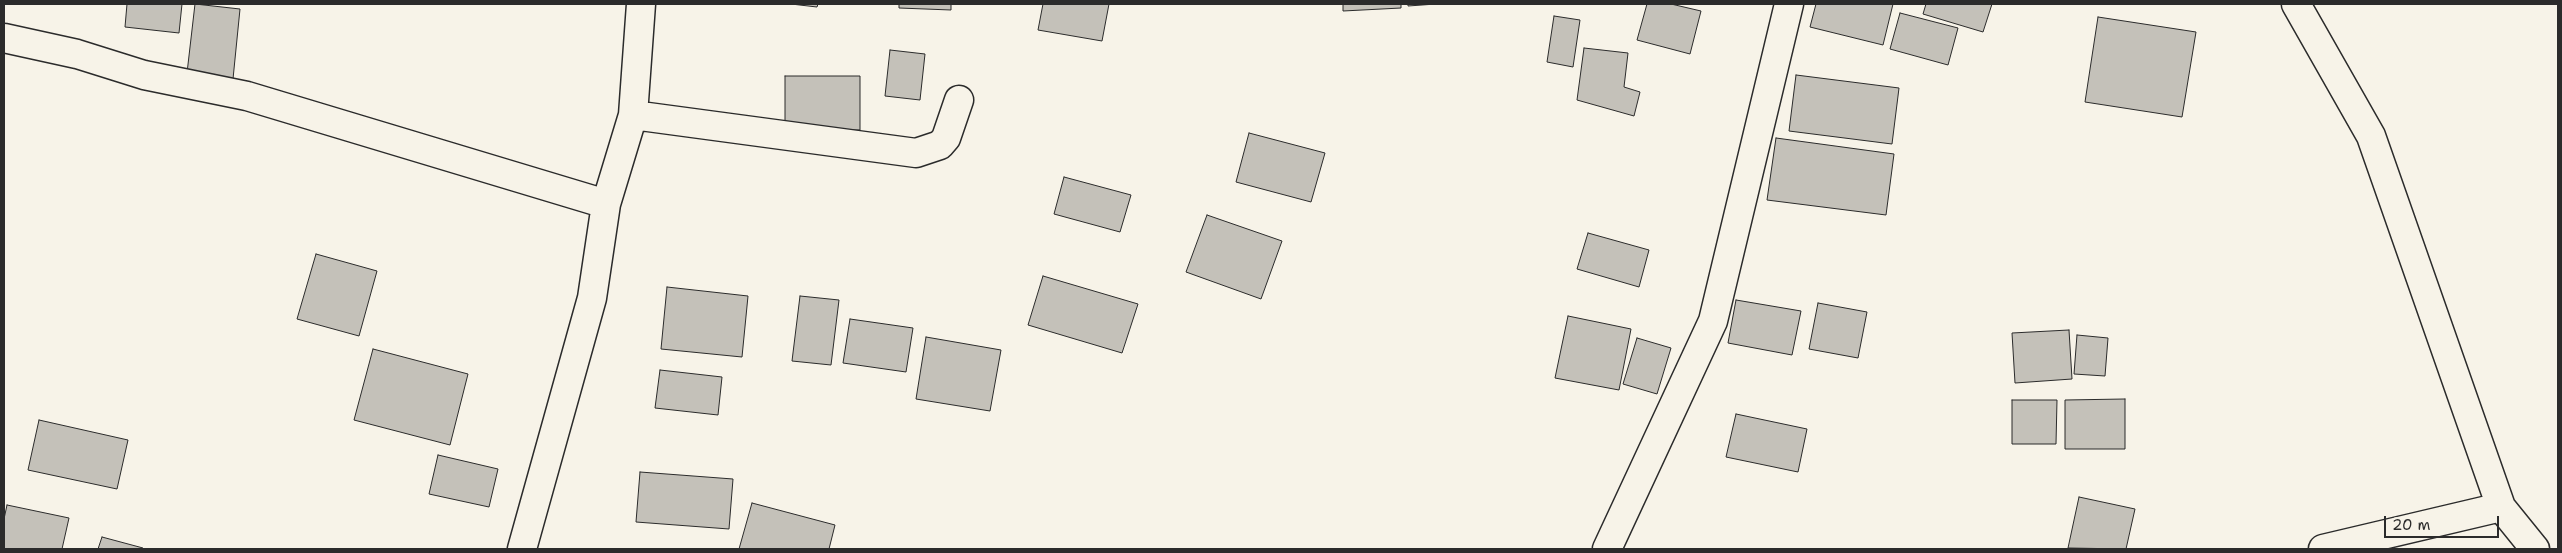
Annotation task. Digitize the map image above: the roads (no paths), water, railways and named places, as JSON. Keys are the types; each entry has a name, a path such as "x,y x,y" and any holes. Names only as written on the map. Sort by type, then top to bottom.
{"street":[{"path":"522,549 592,298 606,204 633,115 641,4"},
{"path":"1607,549 1713,321 1789,4"},
{"path":"2296,4 2371,136 2501,507 2535,549"},
{"path":"4,38 77,54 144,75 247,96 606,204"},
{"path":"633,115 916,153 940,145 946,138 959,100"},
{"path":"2323,549 2501,507"}]}
